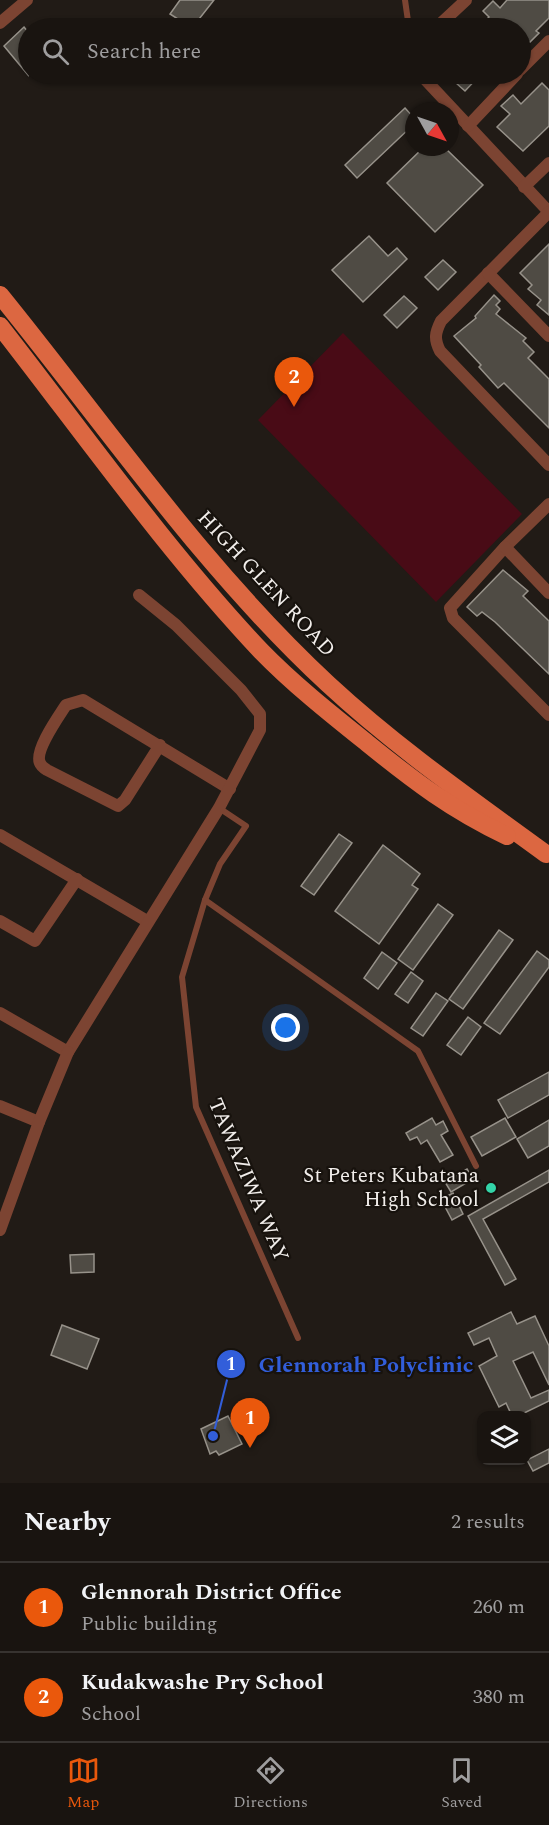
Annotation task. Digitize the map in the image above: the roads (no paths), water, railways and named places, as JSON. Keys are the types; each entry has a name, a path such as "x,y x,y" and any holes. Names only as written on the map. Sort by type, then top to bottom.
{"main road":[{"name":"HIGH GLEN ROAD","path":"0,295 208,558 278,635 328,684 398,746 548,855"},
{"name":"HIGH GLEN ROAD","path":"0,326 200,581 263,653 343,724 428,793 474,820 548,855"}],"street":[{"path":"447,18 466,0"},
{"path":"0,23 26,1"},
{"path":"531,59 549,41"},
{"path":"429,84 549,212 441,321 435,333 436,344 549,465"},
{"path":"468,126 508,84"},
{"path":"525,187 549,163"},
{"path":"489,273 549,336"},
{"path":"549,504 456,598 450,608 451,613 549,715"},
{"path":"505,547 549,593"},
{"path":"0,1230 39,1122 68,1052 219,808 256,742 260,730 260,714 241,690 176,625 139,595"},
{"path":"160,745 125,801 118,806 47,770 40,763 39,755 45,739 66,705 83,700 160,745 230,789"},
{"path":"0,835 147,921"},
{"path":"0,921 35,941 76,879"},
{"path":"0,1013 68,1052"},
{"path":"0,1106 39,1122"}],"lane":[{"path":"405,0 408,18"},
{"name":"TAWAZIWA WAY","path":"219,808 246,826 220,864 205,900 182,977 196,1107 298,1338"},
{"path":"205,900 418,1052 476,1166"}],"place":[{"name":"Kudakwashe Pry School","path":"294,407"},
{"name":"St Peters Kubatana High School","path":"491,1188"},
{"name":"Glennorah Polyclinic","path":"213,1436"},
{"name":"Glennorah District Office","path":"250,1448"}]}
